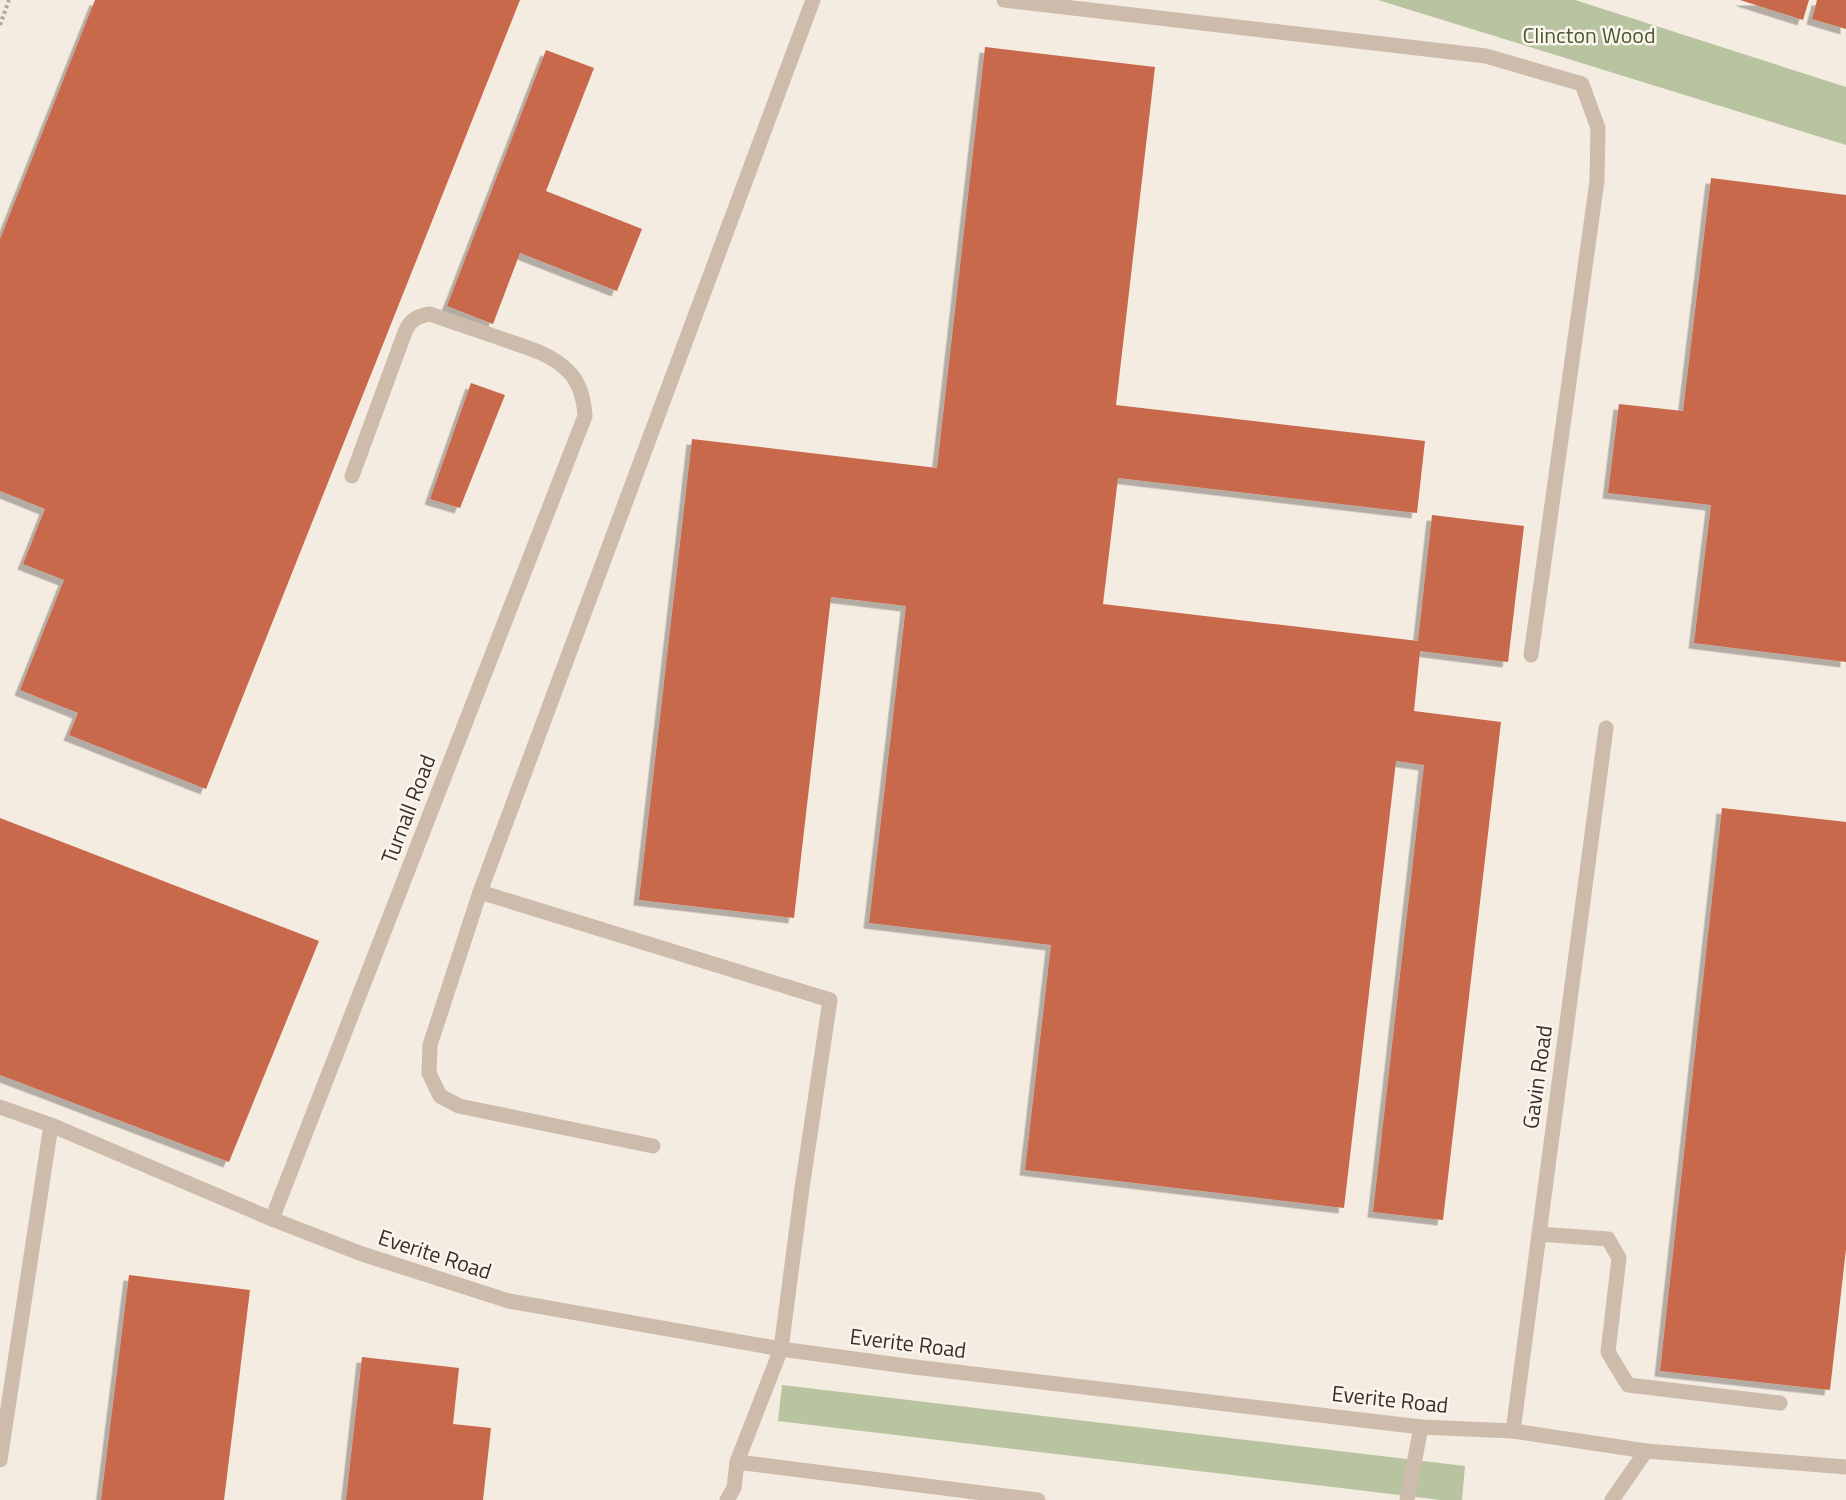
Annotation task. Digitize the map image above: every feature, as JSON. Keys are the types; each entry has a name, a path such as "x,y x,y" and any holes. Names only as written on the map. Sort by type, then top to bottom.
{"street":[{"path":"653,1146 459,1106 440,1096 429,1073 430,1045 480,892 813,0"},
{"path":"1004,0 1486,56 1582,84 1598,128 1597,182 1531,656"},
{"name":"Turnall Road","path":"272,1219 585,416 584,399 574,378 554,360 430,314 418,316 409,324 405,332 352,476"},
{"name":"Gavin Road","path":"1513,1431 1606,728"},
{"path":"480,892 830,1000 802,1188 782,1349 737,1462 734,1488 727,1500"},
{"name":"Everite Road","path":"0,1107 51,1125 272,1219 362,1254 509,1301 782,1349 906,1366 1421,1427 1513,1431 1646,1451 1846,1467"},
{"path":"0,1460 51,1125"},
{"path":"1539,1234 1608,1239 1618,1258 1608,1352 1628,1385 1780,1403"},
{"path":"1407,1500 1421,1427"},
{"path":"1612,1500 1646,1451"},
{"path":"737,1462 1038,1500"}],"path":[{"path":"0,25 9,0"}],"green space":[{"name":"Clincton Wood","path":"1378,0 1575,0 1846,87 1846,145"},
{"path":"782,1385 1465,1466 1462,1500 1441,1500 778,1421"}],"building":[{"path":"95,0 520,0 206,789 69,735 78,713 20,690 64,580 23,564 45,509 0,491 0,239"},
{"path":"1740,0 1809,0 1803,20"},
{"path":"1817,0 1846,0 1846,29 1812,19"},
{"path":"985,47 1155,67 1116,405 1425,441 1417,513 1118,478 1103,604 1418,641 1432,515 1524,526 1508,662 1420,651 1414,711 1501,722 1443,1220 1373,1212 1424,765 1396,761 1344,1208 1025,1170 1051,945 869,923 906,606 831,597 794,918 639,900 692,439 937,468"},
{"path":"546,50 594,68 546,191 642,229 617,291 520,253 493,324 447,306"},
{"path":"1711,178 1846,195 1846,662 1694,643 1711,505 1608,493 1619,404 1683,411"},
{"path":"471,383 505,395 460,508 430,499"},
{"path":"1722,808 1846,822 1846,1249 1830,1390 1660,1371"},
{"path":"0,818 319,941 229,1162 0,1075"},
{"path":"129,1275 250,1290 224,1500 101,1500"},
{"path":"362,1357 459,1368 453,1424 491,1428 483,1500 346,1500"}]}
